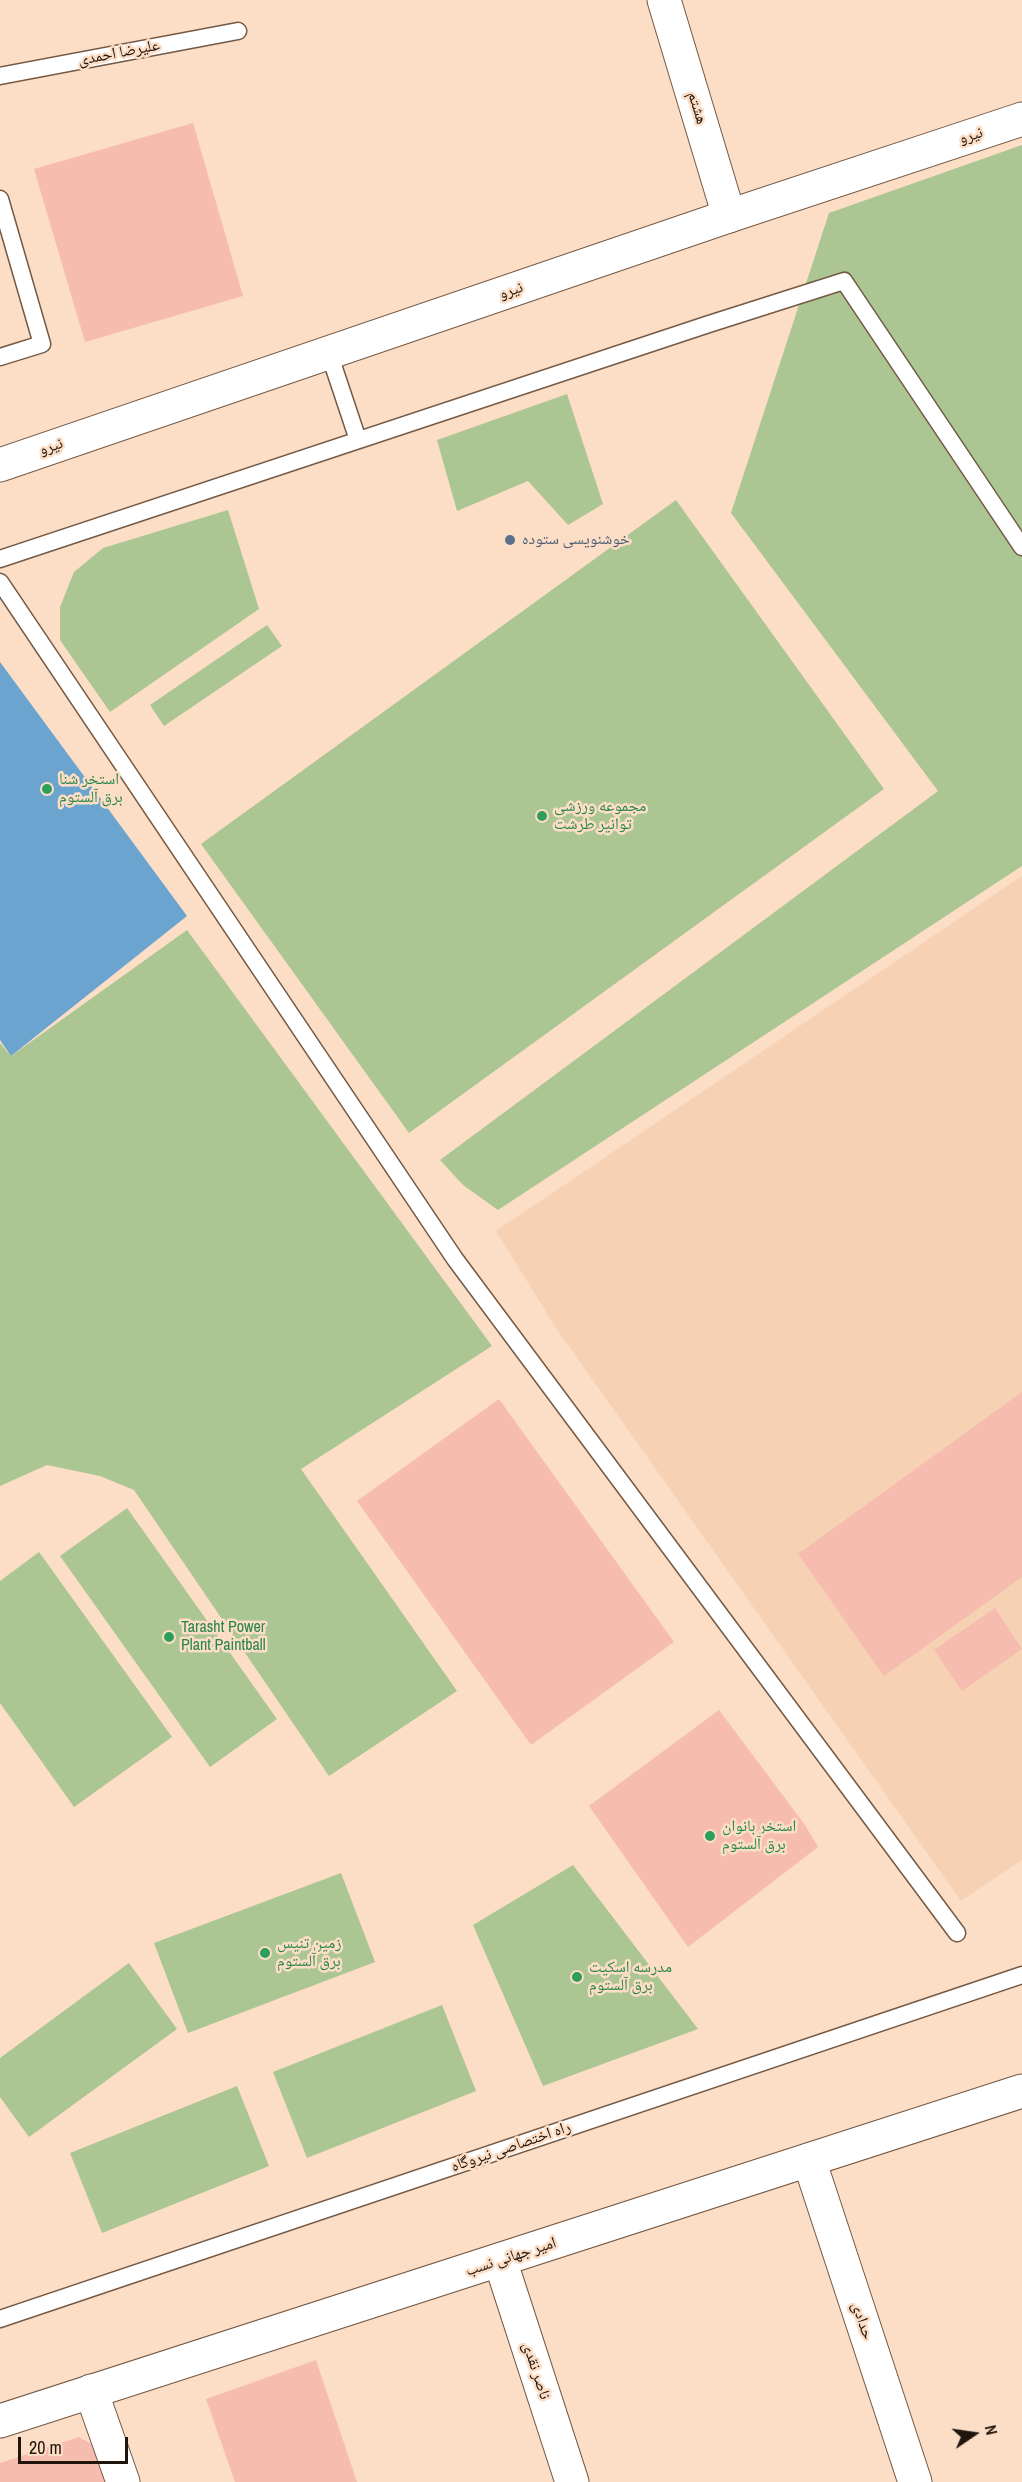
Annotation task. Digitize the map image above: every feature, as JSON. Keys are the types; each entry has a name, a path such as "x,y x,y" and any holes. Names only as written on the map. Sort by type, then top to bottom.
{"street":[{"name":"هشتم","path":"664,0 729,216"},
{"name":"نیرو","path":"0,465 729,216 1022,119"},
{"name":"امیر جهانی نسب","path":"0,2421 1022,2091"},
{"name":"حدادی","path":"809,2160 915,2482"},
{"name":"ناصر نقدی","path":"500,2260 572,2482"},
{"path":"91,2391 123,2482"}],"lane":[{"name":"علیرضا احمدی","path":"0,76 238,31"},
{"path":"0,199 42,344 0,357"},
{"path":"0,559 844,282 1022,547"},
{"path":"329,353 357,440"},
{"path":"0,582 455,1259 957,1933"},
{"name":"راه اختصاصی نیروگاه","path":"0,2319 1022,1975"}],"shaded area":[{"path":"1022,876 1022,1860 961,1901 556,1328 496,1231"}],"green space":[{"path":"1022,145 1022,866 498,1210 463,1185 440,1160 938,791 731,513 829,213"},
{"path":"567,394 603,504 568,525 528,481 457,511 437,440"},
{"name":"مجموعه ورزشی توانیر طرشت","path":"676,500 884,789 409,1133 201,844"},
{"path":"228,510 259,609 110,712 60,640 60,607 74,572 103,548"},
{"path":"267,625 282,646 164,726 150,705"},
{"path":"187,930 492,1346 301,1469 457,1691 329,1776 134,1490 100,1476 47,1465 0,1486 0,1043 11,1056"},
{"name":"Tarasht Power Plant Paintball","path":"127,1508 277,1719 210,1767 60,1556"},
{"path":"39,1552 172,1737 74,1807 0,1703 0,1581"},
{"name":"مدرسه اسکیت برق آلستوم","path":"573,1865 698,2029 543,2086 473,1925"},
{"name":"زمین تنیس برق آلستوم","path":"341,1873 375,1962 188,2033 154,1943"},
{"path":"129,1963 177,2029 29,2137 0,2097 0,2058"},
{"path":"442,2005 476,2091 307,2158 273,2072"},
{"path":"237,2086 269,2166 102,2233 70,2153"}],"water":[{"name":"استخر شنا برق آلستوم","path":"0,662 187,916 11,1056 0,1040"}],"building":[{"path":"193,123 243,296 85,342 34,169"},
{"path":"1022,1392 1022,1577 884,1676 798,1554"},
{"path":"499,1399 674,1642 531,1745 357,1501"},
{"path":"995,1608 1022,1649 962,1691 934,1650"},
{"name":"استخر بانوان برق آلستوم","path":"719,1710 805,1825 818,1847 688,1947 589,1806"},
{"path":"316,2360 357,2482 235,2482 206,2399"},
{"path":"79,2437 95,2446 110,2482 0,2482 0,2463"}],"place":[{"name":"خوشنویسی ستوده","path":"510,540"},
{"name":"استخر شنا برق آلستوم","path":"47,789"},
{"name":"مجموعه ورزشی توانیر طرشت","path":"542,816"},
{"name":"Tarasht Power Plant Paintball","path":"169,1637"},
{"name":"استخر بانوان برق آلستوم","path":"710,1836"},
{"name":"زمین تنیس برق آلستوم","path":"265,1953"},
{"name":"مدرسه اسکیت برق آلستوم","path":"577,1977"}]}
